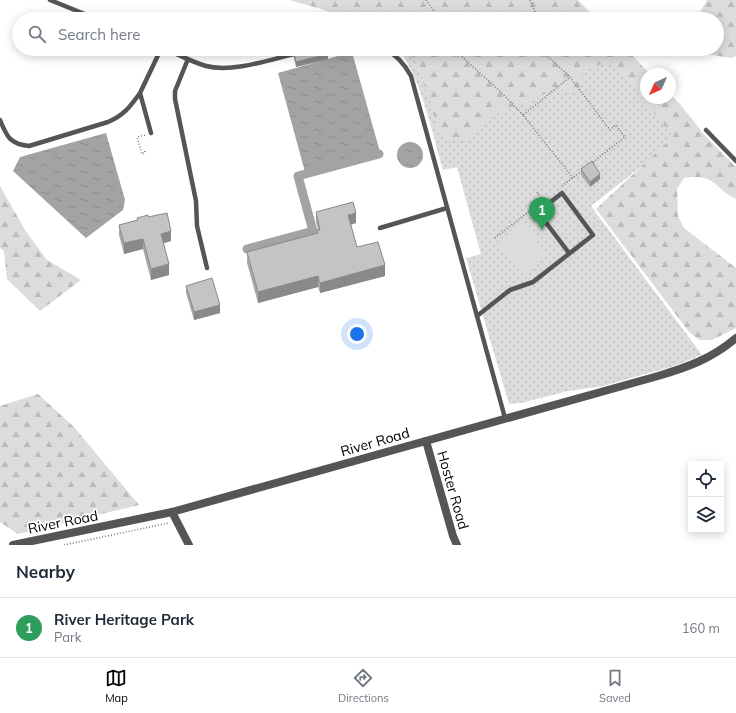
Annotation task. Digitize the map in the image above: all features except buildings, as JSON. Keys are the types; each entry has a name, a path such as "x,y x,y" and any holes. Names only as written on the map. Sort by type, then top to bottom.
{"street":[{"name":"River Road","path":"13,545 172,512 426,441 691,365 718,352 736,338"},
{"name":"Hoster Road","path":"426,441 453,536 457,545"},
{"path":"172,512 189,545"}],"lane":[{"path":"50,0 80,12"},
{"path":"0,120 8,137 18,145 29,146 108,122 119,117 129,108 140,93 158,56"},
{"path":"181,56 208,67 250,65 287,56"},
{"path":"394,56 406,68 411,76 505,418"},
{"path":"188,59 176,91 176,104 196,202 197,226 207,268"},
{"path":"140,93 151,132"},
{"path":"706,130 736,161"},
{"path":"477,316 510,290 533,282 593,235 562,193 538,212 570,253"},
{"path":"380,228 447,208"}],"path":[{"path":"426,0 435,12"},
{"path":"530,0 535,12"},
{"path":"463,56 523,115 573,178"},
{"path":"548,57 570,77 610,130 616,125 625,137 590,164"},
{"path":"523,115 570,77"},
{"path":"144,152 145,153 142,154 137,137 151,132"},
{"path":"557,190 584,169"},
{"path":"537,192 544,200"},
{"path":"496,238 534,208"},
{"path":"64,545 177,522"}],"green space":[{"path":"289,0 578,0 589,12 328,12"},
{"path":"707,0 736,0 736,56 731,58 718,56 724,56 724,12 700,12"},
{"path":"403,56 615,56 640,90 640,104 651,104 678,138 591,206 702,355 674,366 603,386 568,391 521,403 509,404 466,258 481,254 457,167 443,170 426,108 414,77"},
{"path":"411,56 633,56 644,68 640,68 640,95 613,61 582,70 582,84 576,92 553,89 529,103 505,108 467,139 446,139 436,125 432,105 415,61"},
{"path":"676,100 706,137 736,167 736,199 713,182 702,177 684,178 677,189 678,216 684,228 736,268 736,328 712,340 699,340 689,332 596,209 673,137 647,104 676,104"},
{"path":"0,186 25,230 47,260 81,280 40,311 7,279 4,251 0,248"},
{"path":"523,223 547,254 521,274 497,243"},
{"path":"38,394 74,427 139,505 18,534 0,522 0,406"}],"water":[{"path":"338,56 353,56 380,152 305,172 278,73"},
{"path":"106,133 125,200 123,210 86,238 13,171 20,157"},
{"path":"410,142 420,145 423,155 420,165 410,168 400,165 397,155 400,145"}],"waterway":[{"path":"247,249 313,231 298,176 379,154"}],"place":[{"name":"River Heritage Park","path":"542,230"}]}
